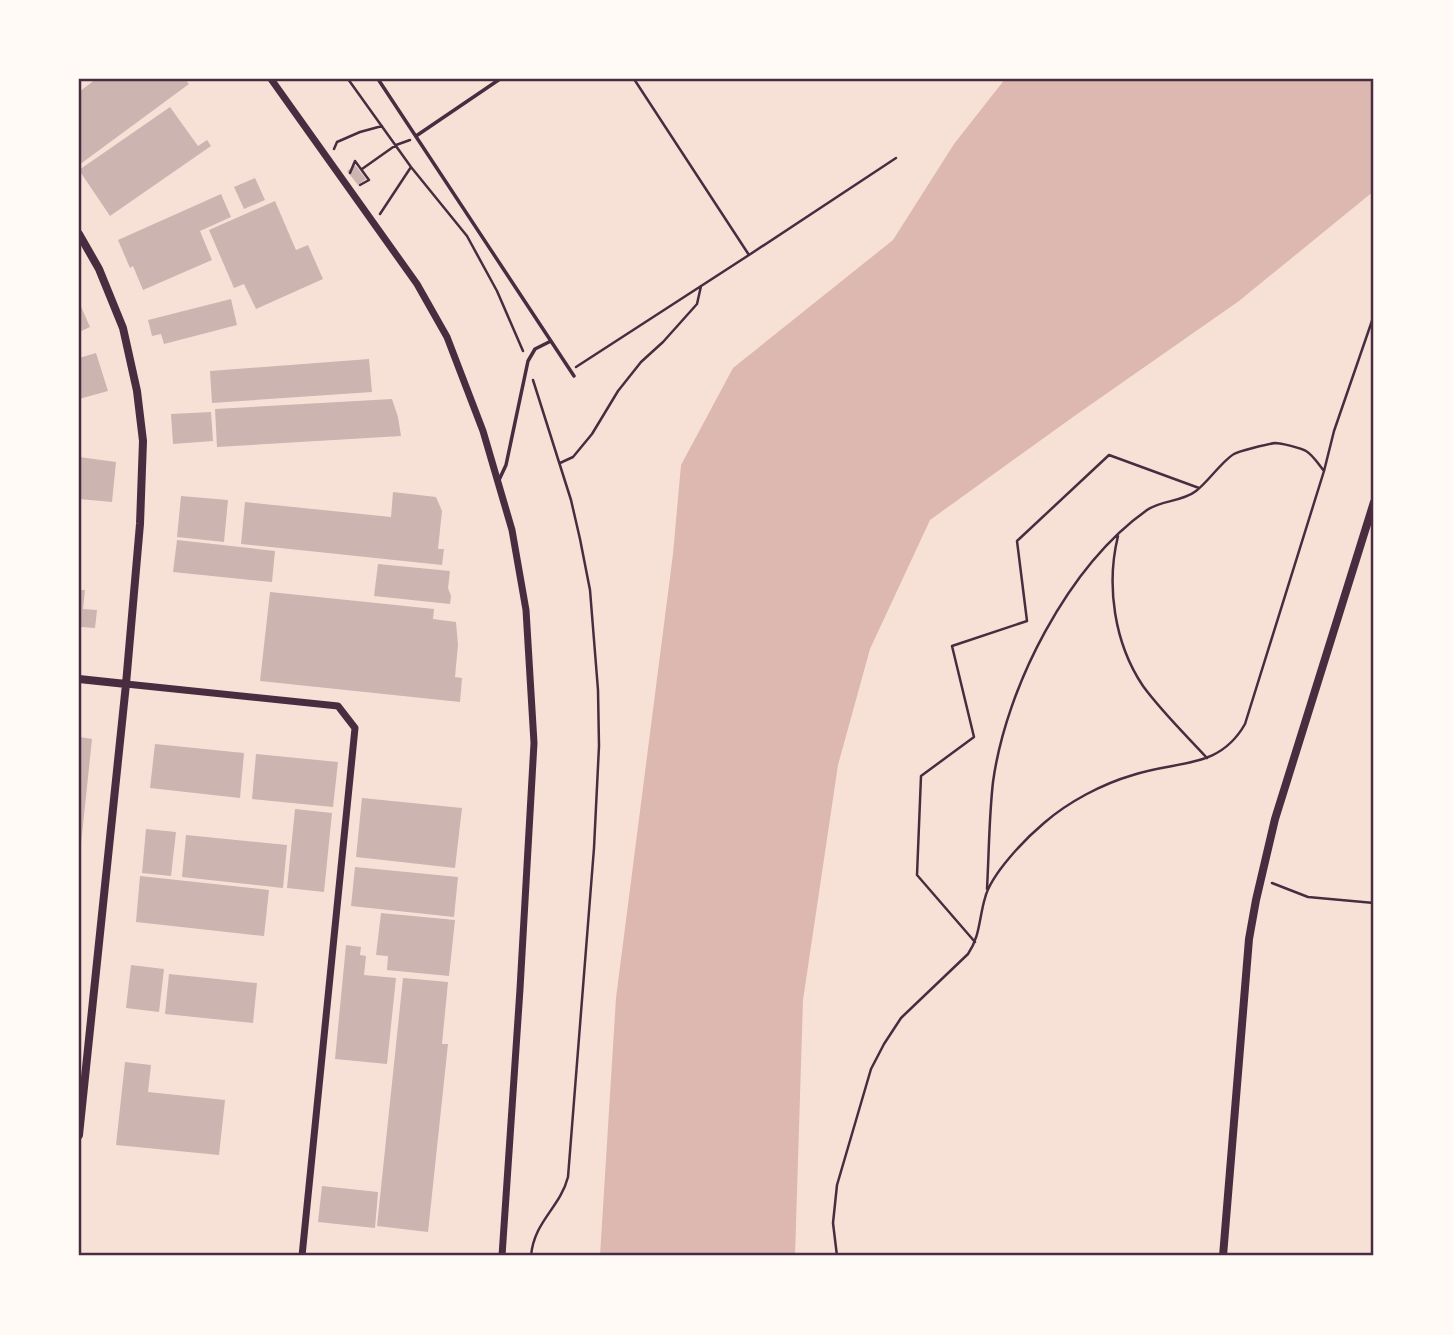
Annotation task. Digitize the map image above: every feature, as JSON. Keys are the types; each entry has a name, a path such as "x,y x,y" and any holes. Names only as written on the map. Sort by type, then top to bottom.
{"street":[{"path":"271,79 417,284 447,337 483,431 512,530 526,610 534,743 502,1256"},
{"path":"79,234 99,269 123,328 137,390 143,441 140,524 79,1135"},
{"path":"1223,1256 1249,939 1261,878 1275,819 1374,502"},
{"path":"79,680 338,706 355,728 302,1256"}],"lane":[{"path":"378,79 574,376"},
{"path":"416,136 500,79"},
{"path":"499,481 506,466 528,361 535,349 551,341"}],"path":[{"path":"348,79 411,167 467,236 497,291 528,361 560,463 571,500 590,590 598,690 599,746 594,848 568,1177 565,1188 535,1234 531,1256"},
{"path":"634,79 749,255"},
{"path":"337,142 360,132 382,127"},
{"path":"361,169 396,145 416,136"},
{"path":"570,371 896,158"},
{"path":"346,184 355,161 369,180 358,187 359,202"},
{"path":"373,223 411,167"},
{"path":"560,463 573,457 592,435 618,391 641,362 697,304 701,286"},
{"path":"987,890 1019,847 1045,822 1072,804 1104,786 1134,774 1207,758 1230,745 1239,735 1245,724 1334,431 1374,315"},
{"path":"837,1256 833,1223 837,1185 871,1069 901,1018 968,954 975,942 987,890 993,783 998,758 1013,704 1038,646 1064,598 1119,534 1149,509 1195,493 1234,453 1278,443 1306,451 1324,471"},
{"path":"975,942 916,875 921,776 974,737 952,646 1027,621 1017,541 1109,455 1199,488"},
{"path":"1119,534 1112,578 1114,604 1124,647 1133,668 1160,708 1207,758"},
{"path":"1261,878 1308,897 1374,903"}],"shaded area":[{"path":"1005,79 1374,79 1374,191 1239,301 930,520 870,649 838,765 803,1000 795,1256 600,1256 616,998 673,554 681,465 733,368 893,240 954,144"}],"building":[{"path":"96,79 185,79 189,84 79,165 79,92"},
{"path":"170,107 198,146 207,140 211,146 110,216 79,170"},
{"path":"355,165 366,179 358,185 347,171"},
{"path":"255,178 265,200 244,209 234,187"},
{"path":"221,194 231,217 200,231 212,260 143,290 118,240"},
{"path":"275,201 296,250 308,245 323,279 256,309 244,284 234,288 209,230"},
{"path":"231,299 237,325 164,344 161,334 152,336 148,320"},
{"path":"79,302 90,327 79,332"},
{"path":"96,353 108,391 79,399 79,358"},
{"path":"369,359 372,392 212,403 210,371"},
{"path":"392,399 401,436 217,447 215,409"},
{"path":"211,412 213,441 173,444 171,414"},
{"path":"79,457 116,462 112,502 79,499"},
{"path":"393,492 436,497 442,511 438,549 444,549 442,565 241,544 245,502 391,517"},
{"path":"181,496 228,500 224,542 177,537"},
{"path":"177,540 275,551 272,582 173,572"},
{"path":"378,564 450,571 450,604 374,596"},
{"path":"79,590 85,590 83,609 97,610 95,628 81,627 81,635 79,635"},
{"path":"270,592 434,609 433,619 456,622 458,645 455,677 462,678 460,702 260,681"},
{"path":"79,737 92,739 81,844 79,844"},
{"path":"155,744 244,753 240,798 150,788"},
{"path":"256,754 338,762 333,807 252,799"},
{"path":"362,798 462,808 455,868 356,857"},
{"path":"295,809 332,813 324,892 287,888"},
{"path":"146,829 176,832 171,876 142,873"},
{"path":"186,835 287,845 283,888 182,877"},
{"path":"355,867 458,877 454,917 351,906"},
{"path":"140,876 269,890 264,936 136,922"},
{"path":"381,913 455,920 449,976 387,970 388,956 376,955"},
{"path":"346,945 361,947 360,955 366,956 364,975 396,978 387,1064 335,1059"},
{"path":"131,965 164,969 159,1012 126,1008"},
{"path":"169,974 257,983 253,1023 165,1014"},
{"path":"403,978 448,982 442,1044 448,1044 428,1232 377,1226"},
{"path":"125,1062 151,1065 148,1092 225,1100 219,1155 116,1145"},
{"path":"322,1186 378,1192 375,1228 318,1222"}]}
